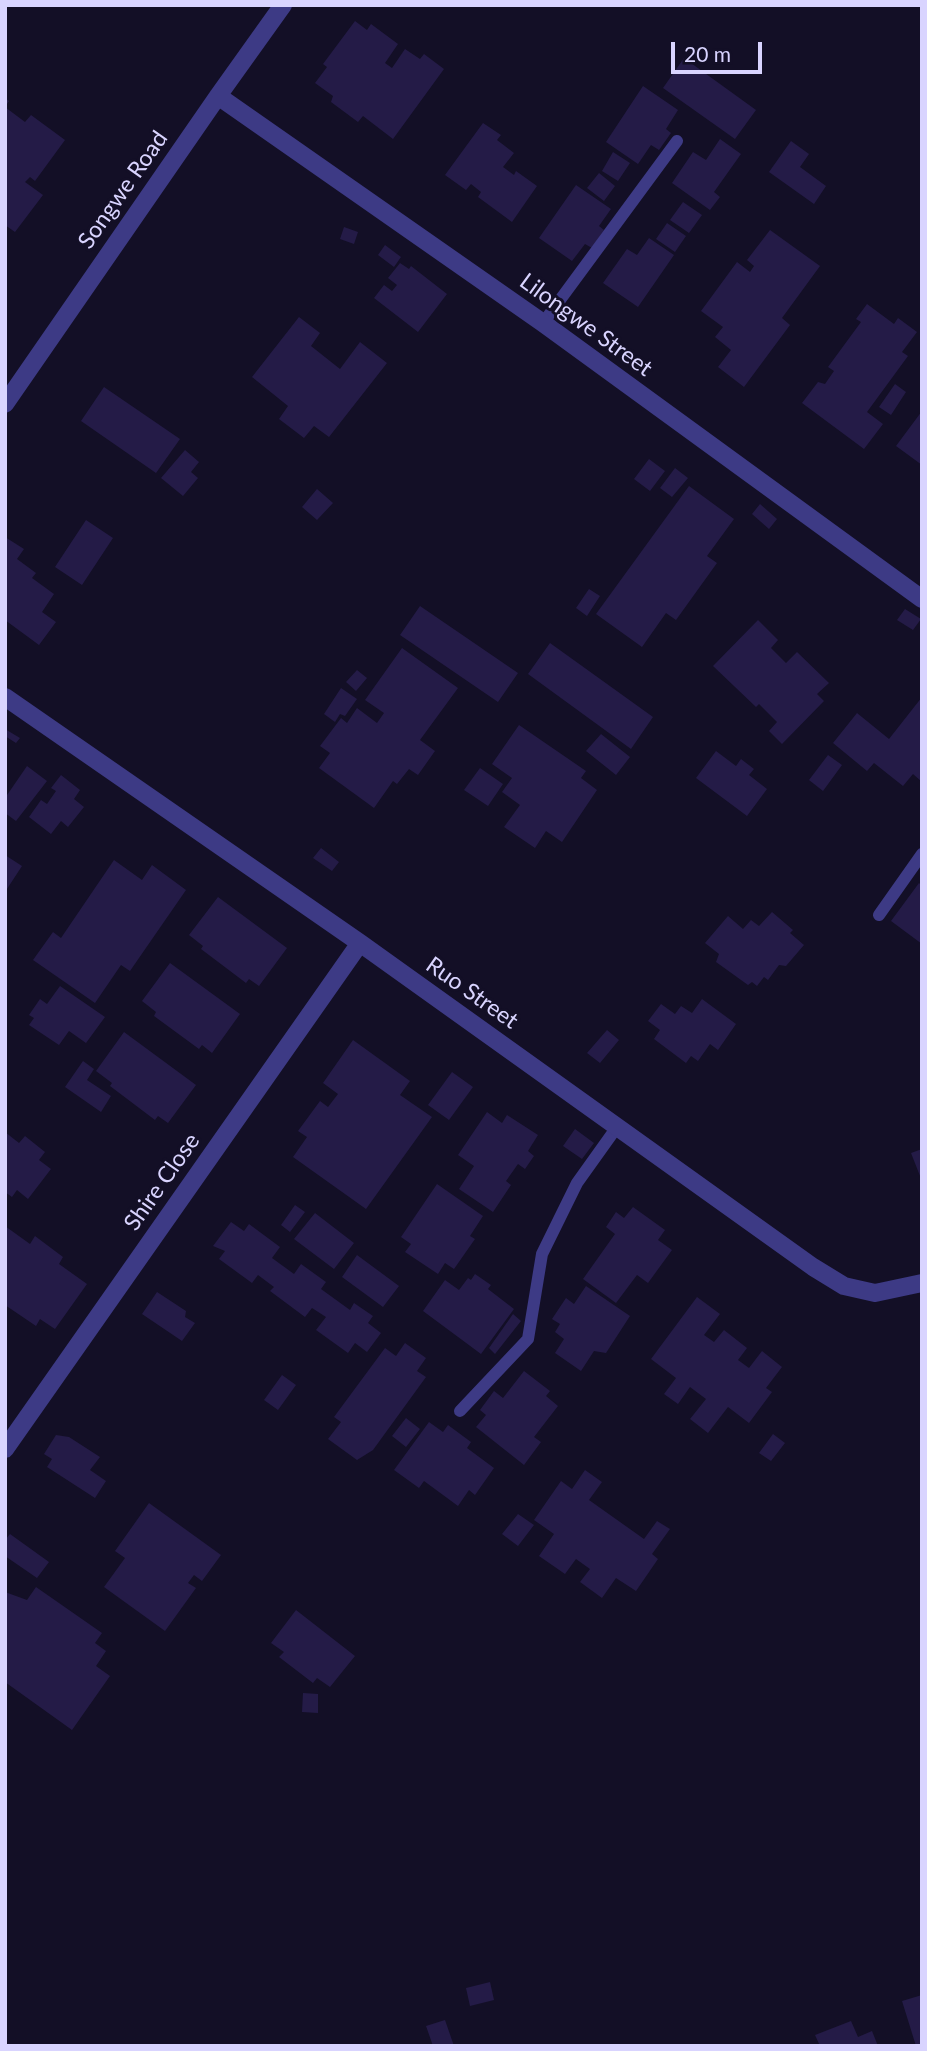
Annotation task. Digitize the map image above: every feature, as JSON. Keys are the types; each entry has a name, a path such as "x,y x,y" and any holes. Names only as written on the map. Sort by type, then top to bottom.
{"street":[{"name":"Songwe Road","path":"5,404 283,5"},
{"name":"Lilongwe Street","path":"218,96 543,323 922,599"},
{"name":"Ruo Street","path":"5,697 359,943 813,1267 844,1286 875,1293 922,1283"},
{"name":"Shire Close","path":"5,1449 359,943"}],"lane":[{"path":"543,323 677,141"},
{"path":"879,915 922,854"},
{"path":"460,1411 528,1339 542,1254 578,1183 617,1127"}],"building":[{"path":"355,21 367,30 371,24 398,44 385,63 392,68 405,49 420,59 424,54 444,69 393,139 363,116 358,122 331,102 333,96 315,83 327,67 323,64"},
{"path":"684,58 756,110 735,139 663,88"},
{"path":"643,86 678,110 666,129 671,133 659,150 651,145 638,164 606,142"},
{"path":"5,107 25,122 31,115 65,140 35,181 30,177 25,182 43,195 15,232 5,225"},
{"path":"483,123 501,135 497,140 514,153 503,167 514,175 516,171 537,186 512,222 478,197 481,192 471,184 466,190 445,175"},
{"path":"720,139 741,154 714,192 720,197 710,210 672,183 693,152 706,160"},
{"path":"791,141 809,154 800,167 826,186 814,204 769,172"},
{"path":"613,152 630,163 618,181 602,171"},
{"path":"599,173 615,186 604,201 587,188"},
{"path":"576,185 611,209 599,226 604,230 592,248 585,244 572,261 539,238"},
{"path":"683,202 702,215 689,233 670,220"},
{"path":"667,223 686,236 675,252 656,239"},
{"path":"344,227 358,232 354,244 340,239"},
{"path":"770,230 820,266 782,318 790,325 744,387 718,367 731,350 715,337 723,327 701,311 737,262 750,272 754,266 747,260"},
{"path":"649,238 674,255 638,307 603,283 627,249 637,255"},
{"path":"385,245 401,257 394,267 378,255"},
{"path":"400,263 409,269 411,266 447,294 418,332 374,298 384,285 392,291 397,285 388,278"},
{"path":"867,304 894,324 898,318 917,332 902,352 908,356 867,412 883,424 864,449 802,403 818,382 825,384 834,371 828,367 861,322 856,319"},
{"path":"299,317 320,333 311,346 340,369 360,342 387,363 329,437 314,426 304,438 279,419 288,406 252,377"},
{"path":"895,384 906,392 891,415 879,407"},
{"path":"104,387 180,439 156,473 81,421"},
{"path":"922,411 922,465 896,446"},
{"path":"185,450 199,462 191,472 198,478 183,496 161,478"},
{"path":"649,459 665,471 650,491 634,479"},
{"path":"675,468 688,478 672,497 660,488"},
{"path":"689,486 734,519 707,556 717,563 676,620 666,613 642,647 596,614"},
{"path":"317,489 333,503 317,520 302,507"},
{"path":"760,504 777,519 769,529 752,514"},
{"path":"86,520 113,538 82,585 55,567"},
{"path":"5,537 24,549 17,559 36,573 32,578 54,594 42,612 56,622 39,645 5,620"},
{"path":"589,589 600,596 587,616 576,608"},
{"path":"420,606 518,673 498,702 400,635"},
{"path":"905,609 921,619 913,630 897,620"},
{"path":"758,620 778,640 771,648 786,663 797,652 829,683 817,694 824,701 782,744 769,731 777,722 759,704 756,707 713,666"},
{"path":"550,643 653,717 631,749 528,674"},
{"path":"402,648 458,688 420,740 435,751 418,775 409,769 397,784 393,781 374,808 319,768 330,753 320,746 341,718 347,723 357,708 377,723 384,713 365,700"},
{"path":"357,670 367,678 356,691 346,682"},
{"path":"341,688 357,699 345,716 340,714 335,722 324,714"},
{"path":"922,697 922,782 913,774 903,786 874,763 867,771 833,743 857,713 889,739"},
{"path":"519,725 586,771 581,778 597,790 562,842 546,831 535,848 504,827 520,805 502,792 512,778 492,764"},
{"path":"5,729 20,738 16,743 5,736"},
{"path":"601,734 630,757 616,775 586,751"},
{"path":"716,751 736,766 741,759 754,769 749,775 767,789 747,816 696,778"},
{"path":"828,755 842,765 823,791 809,780"},
{"path":"27,766 47,781 16,821 5,813 5,798"},
{"path":"480,768 503,784 488,806 464,790"},
{"path":"61,775 80,790 74,799 84,807 68,827 61,821 51,834 29,817 41,800 47,804 56,791 51,788"},
{"path":"321,848 339,862 332,871 313,858"},
{"path":"5,855 22,866 5,892"},
{"path":"114,860 142,880 152,865 186,890 130,971 121,965 95,1003 33,960 53,932 61,938"},
{"path":"919,883 922,886 922,944 891,921"},
{"path":"218,897 287,948 259,986 249,979 246,983 201,949 203,946 189,935"},
{"path":"772,912 793,930 790,933 804,945 786,966 779,965 768,980 764,977 757,986 752,982 748,985 716,962 719,954 705,943 728,916 743,929 751,920 759,926"},
{"path":"170,963 240,1014 212,1053 202,1045 199,1049 154,1016 156,1012 142,1001"},
{"path":"60,986 105,1017 86,1043 69,1031 59,1045 29,1025 34,1018 29,1015 40,999 47,1004"},
{"path":"702,999 736,1024 718,1050 710,1044 698,1061 691,1056 686,1063 654,1039 660,1030 648,1021 661,1004 675,1014 681,1006 692,1013"},
{"path":"607,1030 619,1040 600,1063 587,1053"},
{"path":"124,1032 196,1085 168,1123 158,1116 155,1120 110,1086 112,1083 96,1071"},
{"path":"353,1040 410,1081 400,1095 432,1117 366,1209 293,1157 307,1137 298,1131 320,1101 328,1107 338,1094 323,1083"},
{"path":"83,1061 94,1069 87,1080 111,1096 101,1112 65,1087"},
{"path":"452,1072 473,1087 449,1120 428,1105"},
{"path":"487,1112 502,1123 507,1115 538,1135 528,1151 534,1156 525,1169 518,1164 506,1181 511,1185 493,1212 459,1189 474,1166 458,1155"},
{"path":"575,1129 594,1143 582,1159 563,1146"},
{"path":"5,1132 19,1143 25,1136 45,1152 39,1160 51,1169 28,1199 17,1190 12,1197 5,1192"},
{"path":"922,1149 922,1181 911,1153"},
{"path":"437,1184 483,1216 470,1236 475,1239 454,1269 445,1263 438,1274 405,1252 411,1244 401,1237"},
{"path":"295,1205 305,1212 290,1232 281,1225"},
{"path":"633,1207 665,1230 658,1240 672,1250 648,1283 637,1275 616,1303 583,1279 615,1234 606,1227 616,1212 624,1218"},
{"path":"315,1213 354,1243 334,1269 294,1239"},
{"path":"231,1222 244,1231 249,1224 280,1247 272,1258 294,1274 301,1264 326,1282 321,1289 350,1310 354,1303 373,1316 368,1323 381,1333 367,1352 355,1343 348,1353 316,1330 326,1317 312,1308 305,1317 270,1291 274,1287 258,1275 252,1283 219,1259 225,1251 213,1246"},
{"path":"5,1226 30,1244 35,1236 63,1257 59,1264 87,1284 55,1329 40,1319 36,1326 5,1305"},
{"path":"357,1255 399,1286 383,1307 342,1277"},
{"path":"475,1274 491,1285 488,1289 514,1309 481,1354 423,1311 445,1280 459,1290 468,1278 471,1280"},
{"path":"586,1286 630,1316 606,1353 594,1351 581,1371 555,1353 564,1339 555,1332 560,1324 552,1319 566,1298 574,1304"},
{"path":"157,1292 186,1311 185,1317 195,1323 182,1341 142,1314"},
{"path":"697,1297 720,1314 704,1335 714,1342 724,1330 747,1348 738,1360 749,1368 762,1351 782,1367 766,1388 772,1392 749,1423 728,1407 708,1433 690,1419 706,1399 690,1387 678,1404 664,1394 676,1378 651,1359"},
{"path":"513,1314 521,1321 495,1354 489,1348"},
{"path":"405,1343 426,1358 417,1371 426,1377 373,1450 357,1460 328,1439 341,1422 334,1417 385,1348 396,1356"},
{"path":"524,1371 550,1391 546,1396 558,1406 534,1437 541,1442 524,1465 476,1427 486,1415 480,1410 494,1391 503,1398"},
{"path":"282,1375 296,1385 278,1410 264,1400"},
{"path":"406,1418 420,1429 406,1447 392,1436"},
{"path":"429,1422 443,1432 448,1425 471,1442 467,1448 494,1468 475,1495 469,1490 458,1506 424,1481 419,1488 394,1470"},
{"path":"773,1434 785,1443 771,1461 759,1453"},
{"path":"56,1435 69,1437 100,1457 90,1470 106,1481 95,1498 47,1467 52,1459 44,1454"},
{"path":"585,1470 602,1482 589,1500 644,1539 657,1521 670,1529 652,1554 658,1559 636,1591 616,1578 602,1598 580,1582 590,1569 576,1559 565,1574 539,1556 554,1534 534,1520 561,1481 572,1489"},
{"path":"149,1503 221,1555 202,1581 194,1575 188,1583 196,1588 165,1631 104,1587 125,1558 115,1551"},
{"path":"518,1514 534,1525 518,1546 502,1534"},
{"path":"10,1534 49,1562 37,1578 5,1556 5,1540"},
{"path":"36,1587 102,1633 95,1643 106,1651 96,1666 110,1676 72,1730 5,1682 5,1592 27,1600"},
{"path":"296,1610 355,1656 330,1687 317,1678 313,1683 279,1657 284,1652 271,1643"},
{"path":"303,1693 318,1694 318,1713 302,1712"},
{"path":"490,1982 494,2000 470,2006 466,1988"},
{"path":"922,1995 922,2046 916,2046 902,2001"},
{"path":"445,2020 454,2046 433,2046 426,2026"},
{"path":"851,2021 858,2037 872,2031 878,2046 820,2046 815,2035"}]}
